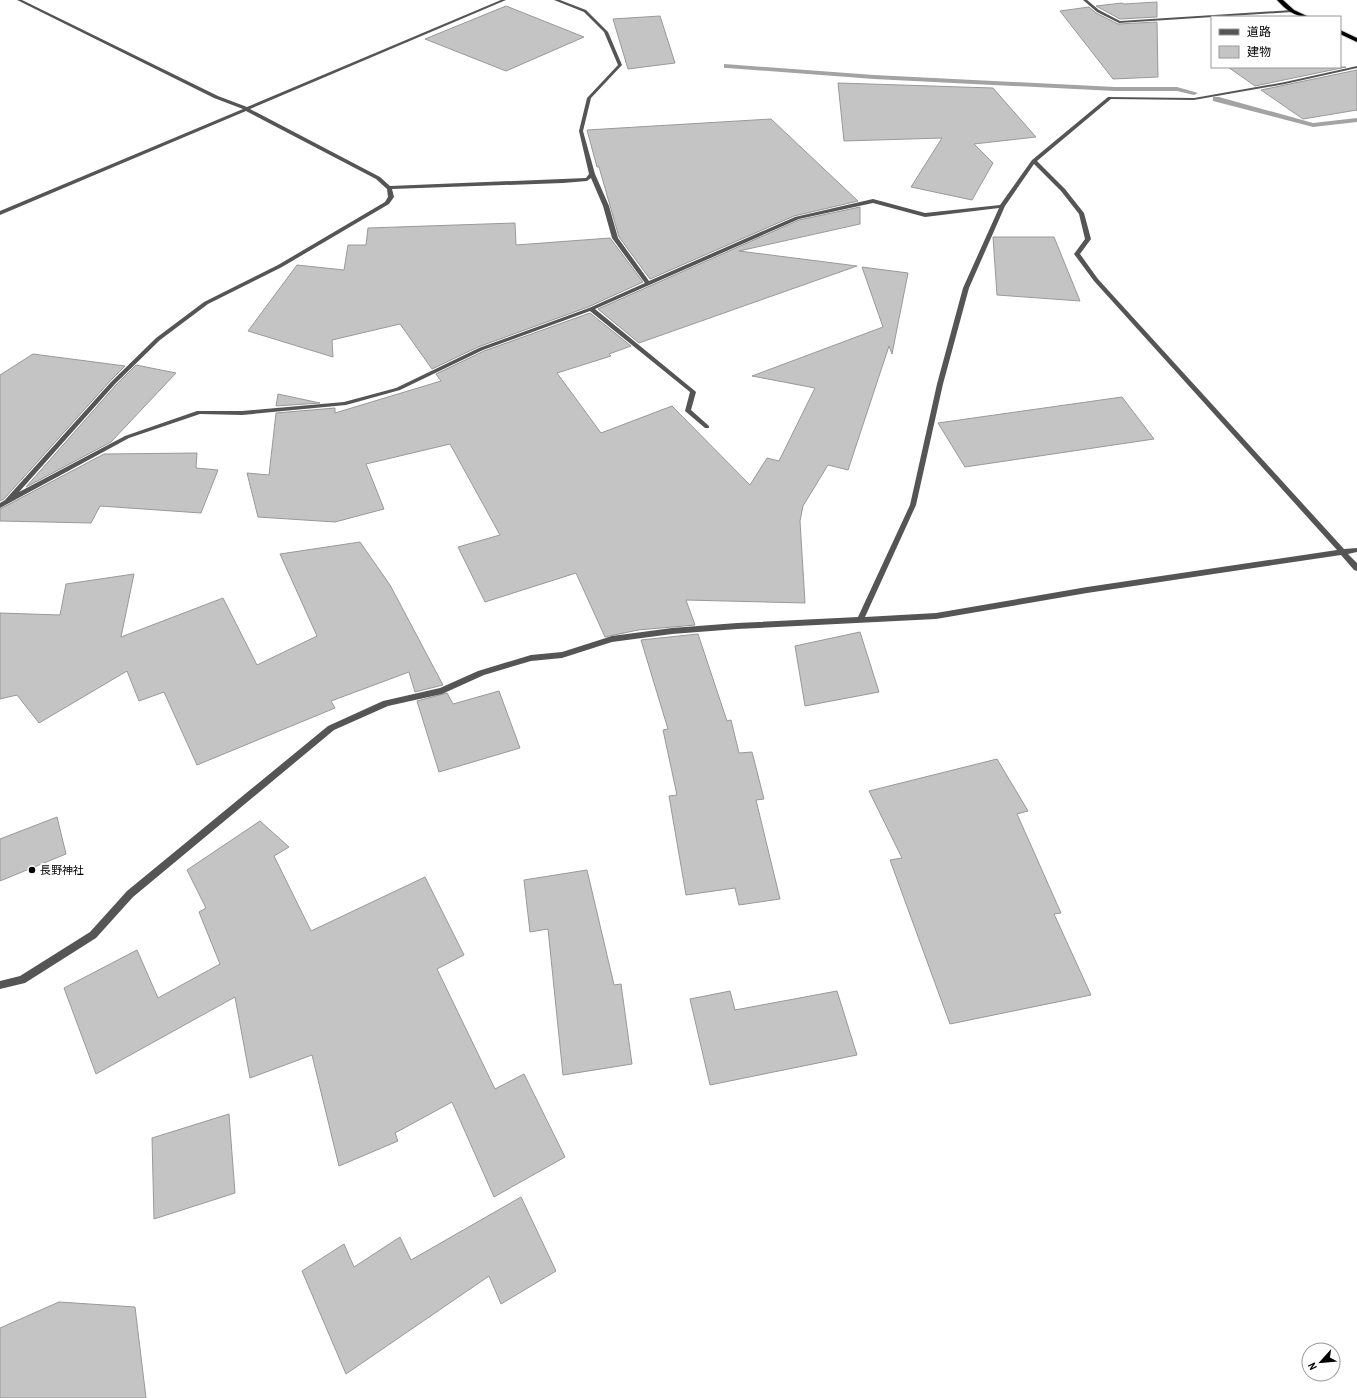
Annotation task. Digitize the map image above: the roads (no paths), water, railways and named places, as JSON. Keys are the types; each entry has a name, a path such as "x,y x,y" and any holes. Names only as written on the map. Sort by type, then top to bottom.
{"highway":[{"path":"1280,0 1292,11 1304,16"},
{"path":"1341,32 1357,40"}],"street":[{"path":"7,502 113,383 158,339 206,303 280,266 387,203 391,197 389,188 378,178 245,108 216,98 18,0"},
{"path":"0,213 245,108 504,0"},
{"path":"556,0 585,12 606,32 620,66 589,98 581,131 592,174 606,206 615,238 648,284"},
{"path":"1085,0 1098,11 1119,22 1211,16"},
{"path":"1213,16 1292,11"},
{"path":"860,620 913,505 940,384 966,288 1002,206 1034,160 1110,98 1194,99 1285,83 1357,67"},
{"path":"1034,160 1063,190 1082,214 1088,239 1077,254 1096,280 1357,568"},
{"path":"389,188 587,179 592,174"},
{"path":"0,506 128,437 199,412 242,413 344,404 398,389 481,349 591,309 797,218 873,201 925,215 1002,206"},
{"path":"591,309 693,392 688,410 707,427"},
{"path":"0,985 22,980 93,935 130,894 331,728 386,703 442,691 480,673 531,658 562,654 612,638 679,630 936,616 1087,590 1357,550"}],"waterway":[{"path":"727,66 874,77 1115,89 1177,89 1194,93"},
{"path":"1216,99 1313,125 1357,120"}],"place":[{"name":"長野神社","path":"32,870"}]}
